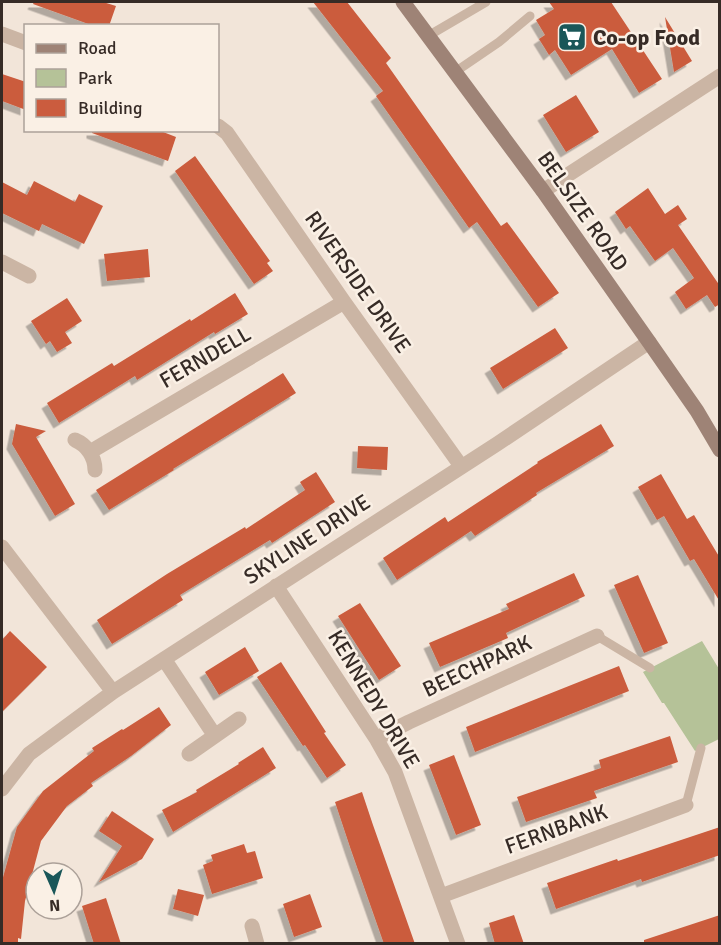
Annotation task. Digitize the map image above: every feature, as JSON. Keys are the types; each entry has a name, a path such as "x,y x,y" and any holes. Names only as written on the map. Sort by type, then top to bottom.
{"street":[{"name":"BELSIZE ROAD","path":"403,2 543,192 697,411 720,450"},
{"path":"2,34 24,42"},
{"path":"543,192 720,76"},
{"name":"RIVERSIDE DRIVE","path":"219,127 227,133 461,466"},
{"path":"2,262 29,276"},
{"name":"FERNDELL","path":"90,452 344,302"},
{"name":"SKYLINE DRIVE","path":"2,789 29,754 113,692 649,342"},
{"path":"75,440 82,443 90,452 95,463 95,470"},
{"path":"2,547 113,692"},
{"name":"KENNEDY DRIVE","path":"276,586 395,771 458,944"},
{"name":"BEECHPARK","path":"377,740 410,722 597,636"},
{"path":"164,659 215,736"},
{"path":"189,754 239,719"},
{"name":"FERNBANK","path":"441,896 686,805"},
{"path":"252,926 257,944"}],"lane":[{"path":"428,36 486,2"},
{"path":"456,72 499,42 530,16"},
{"path":"597,636 650,668"},
{"path":"686,805 701,748"}],"green space":[{"path":"702,641 719,669 719,739 695,751 643,672"}],"building":[{"path":"34,2 103,2 116,6 110,24 88,24 33,4"},
{"path":"313,2 347,2 391,58 386,63 501,226 507,222 559,293 538,307 477,222 469,228 376,96 383,91"},
{"name":"Co-op Food","path":"549,2 611,2 662,79 639,93 612,49 571,75 555,50 549,55 539,39 545,35 536,20 554,9"},
{"path":"665,17 692,61 674,72"},
{"path":"2,74 24,81 24,109 2,101"},
{"path":"576,95 599,132 566,152 543,115"},
{"path":"163,132 176,137 168,161 92,133"},
{"path":"195,156 270,261 267,263 273,271 254,284 175,171"},
{"path":"34,181 75,202 79,194 103,206 84,244 42,224 39,231 2,213 2,182 27,195"},
{"path":"648,188 665,214 678,205 687,219 678,225 720,286 720,304 715,307 707,295 686,309 675,292 694,278 673,248 655,261 630,226 626,229 615,212"},
{"path":"148,249 150,277 107,281 104,254"},
{"path":"235,293 248,314 215,334 214,332 137,380 135,376 59,423 47,403 112,363 114,366 190,319 191,321"},
{"path":"67,298 82,321 65,332 72,343 57,352 50,341 46,344 31,321"},
{"path":"555,328 568,348 503,389 490,368"},
{"path":"283,373 296,393 109,510 96,490"},
{"path":"16,424 46,431 36,437 75,504 55,516 12,444"},
{"path":"601,424 614,446 536,493 537,495 475,536 471,531 397,580 383,558 445,517 448,522 537,462"},
{"path":"358,446 388,447 387,470 357,468"},
{"path":"316,472 335,502 272,543 270,540 180,595 183,600 112,644 97,620 167,574 245,527 246,529 305,490 300,482"},
{"path":"661,474 687,519 694,515 720,558 720,602 694,559 690,561 664,516 657,520 638,487"},
{"path":"574,573 585,596 506,633 508,638 440,667 429,643 509,609 506,604"},
{"path":"638,575 668,643 644,653 614,585"},
{"path":"360,603 401,666 379,680 338,616"},
{"path":"10,631 47,667 2,712 2,640"},
{"path":"245,647 259,671 219,695 205,672"},
{"path":"281,662 346,765 327,778 257,677"},
{"path":"619,666 629,691 475,752 466,727"},
{"path":"159,707 171,725 91,783 93,786 67,806 41,841 36,861 24,861 24,910 21,939 18,938 18,944 2,944 2,881 17,827 43,791 94,751 92,748"},
{"path":"670,736 678,762 594,791 597,798 526,822 517,797 601,768 599,760"},
{"path":"263,747 276,768 173,832 162,810 197,792 196,790"},
{"path":"454,755 481,825 456,835 429,765"},
{"path":"362,792 415,944 384,944 351,850 335,802"},
{"path":"112,811 154,839 142,859 99,882 122,846 99,831"},
{"path":"720,827 720,855 642,882 641,879 556,909 547,883"},
{"path":"244,844 247,853 255,851 263,878 212,894 203,865 213,861 211,855"},
{"path":"178,889 204,895 198,916 173,909"},
{"path":"310,894 322,927 294,937 283,904"},
{"path":"106,898 121,944 94,944 84,905"},
{"path":"514,915 524,944 495,944 489,923"},
{"path":"720,915 720,944 644,944 644,940"}],"place":[{"name":"Co-op Food","path":"572,37"}]}
